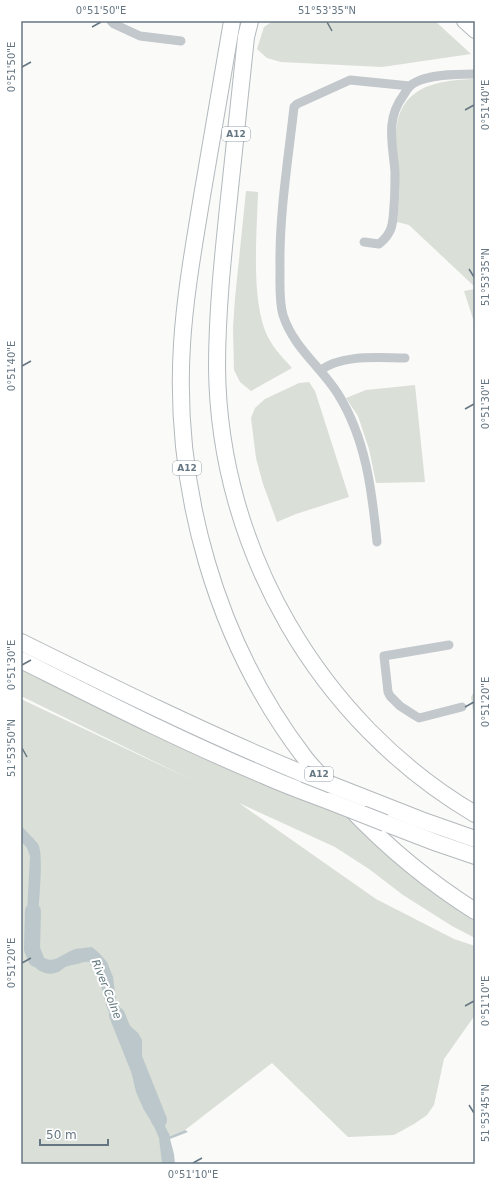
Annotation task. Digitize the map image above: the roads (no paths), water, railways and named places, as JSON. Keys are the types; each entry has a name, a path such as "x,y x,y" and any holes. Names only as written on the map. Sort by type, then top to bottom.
{"highway":[{"name":"A12","path":"232,21 197,226 187,295 182,344 181,417 184,446 192,501 205,557 220,602 249,668 272,709 305,758 333,790 383,842 435,884 475,911"},
{"name":"A12","path":"250,21 246,37 234,144 222,267 218,336 218,370 222,427 235,497 254,554 267,585 282,615 303,650 323,678 361,723 380,742 435,788 475,814"},
{"name":"A12","path":"21,642 240,747 428,823 475,839"},
{"name":"A12","path":"21,660 125,712 264,776 437,843 475,856"}],"main road":[{"path":"464,21 475,31"}],"street":[{"path":"111,21 114,24 140,36 181,41"},
{"path":"377,542 372,497 365,459 359,438 347,410 338,394 321,370 296,342 288,329 283,314 280,295 280,228 294,107 297,104 350,80 410,86 435,77 460,73 475,74"},
{"path":"364,242 379,244 390,233 393,224 395,189 392,122 393,113 396,105 410,86"},
{"path":"321,370 333,363 349,359 405,358"},
{"path":"449,645 384,656 388,692 393,700 419,718 462,707"}],"water":[{"path":"21,826 38,844 40,850 41,873 37,934 26,933 30,856 27,848 21,841"},
{"path":"26,939 36,940 37,952 42,957 47,959 55,959 75,949 92,947 107,962 113,977 116,1000 129,1025 138,1033 142,1040 142,1065 147,1090 170,1136 185,1130 188,1132 170,1139 175,1164 162,1164 159,1138 136,1092 130,1066 134,1055 131,1043 129,1038 118,1028 107,1008 100,981 89,962 67,966 52,974 44,973 35,967 30,961 27,952"}],"waterway":[{"name":"River Colne","path":"33,911 32,949 36,959"},
{"name":"River Colne","path":"117,1015 159,1120"}]}
